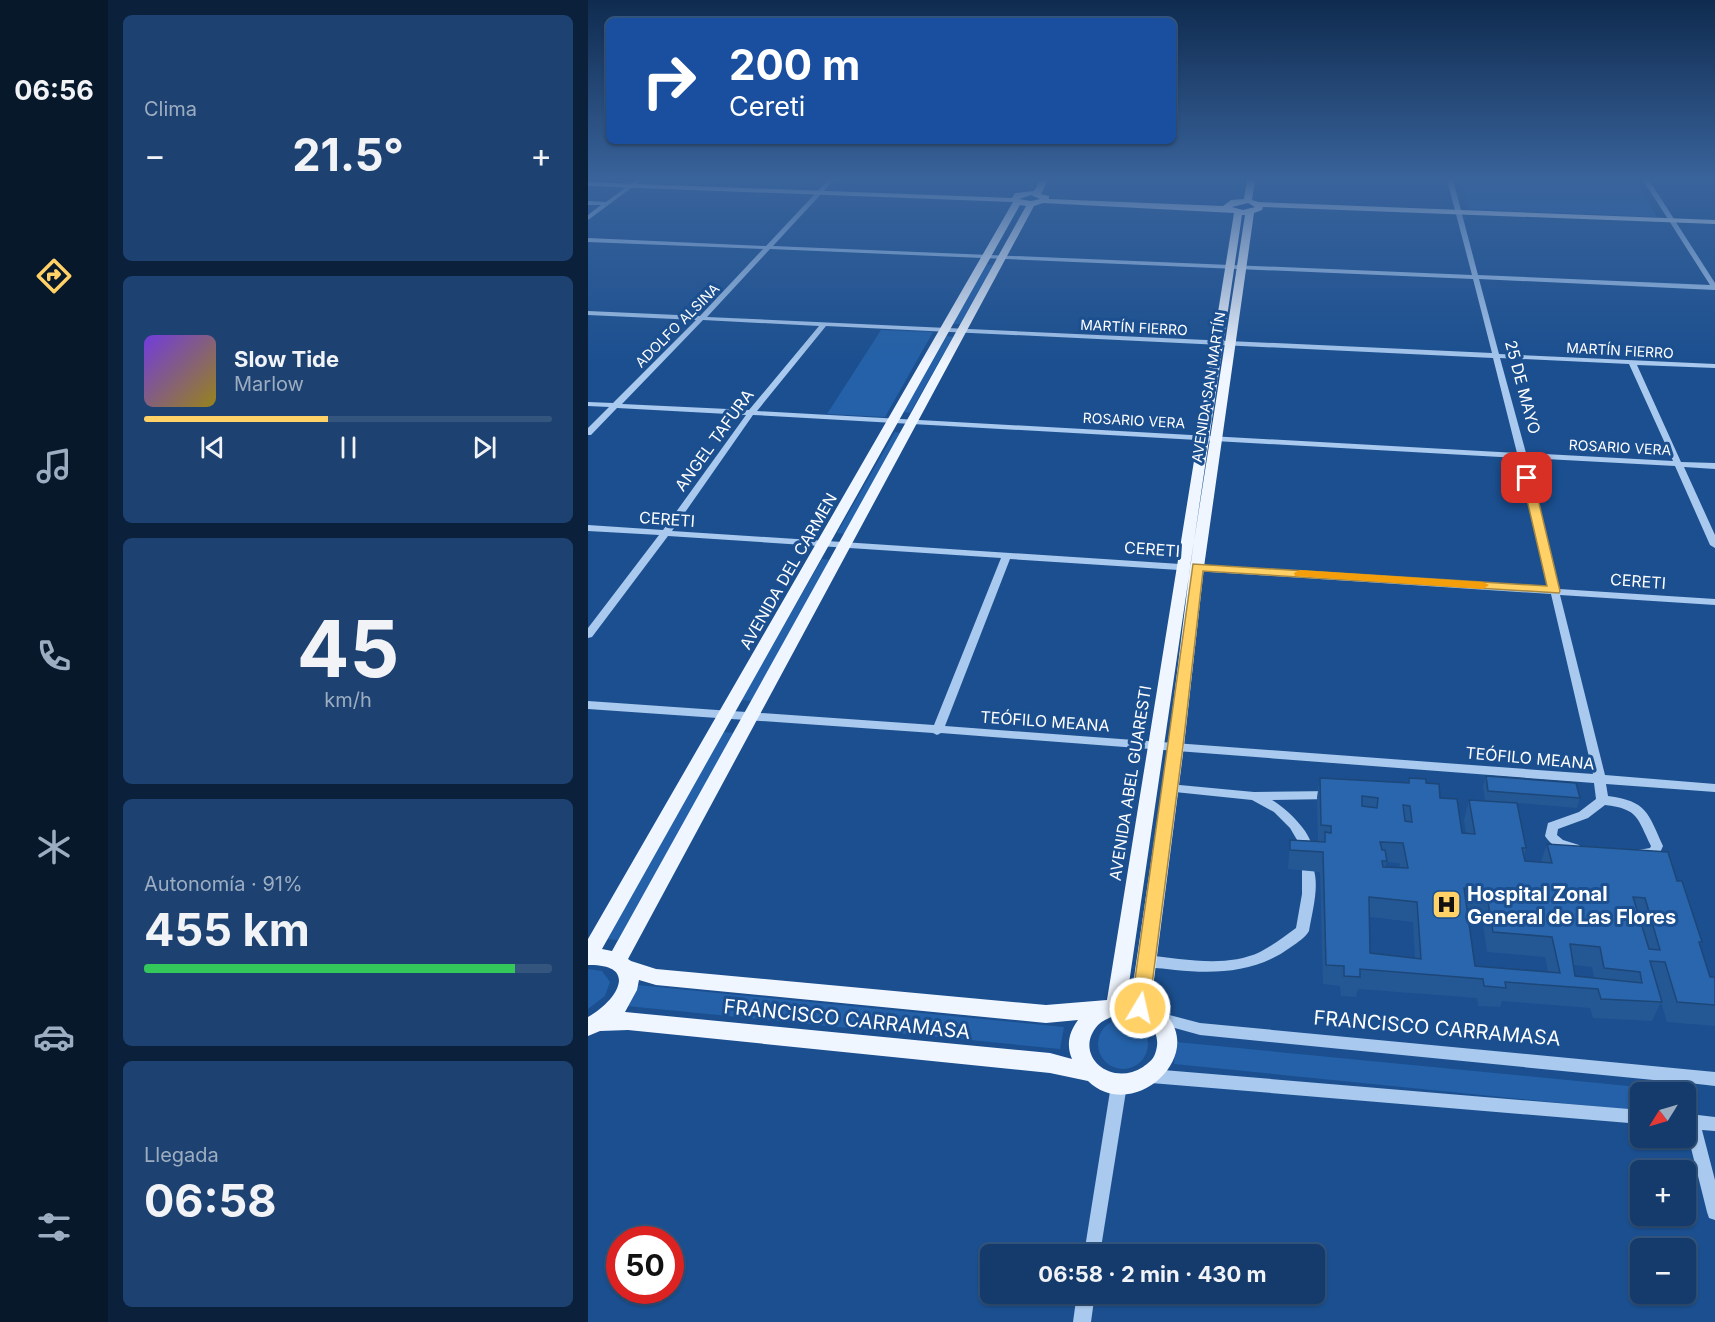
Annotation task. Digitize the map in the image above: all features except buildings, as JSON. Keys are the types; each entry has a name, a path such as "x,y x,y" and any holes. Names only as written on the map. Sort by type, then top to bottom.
{"main road":[{"name":"AVENIDA DEL CARMEN","path":"588,957 945,330 998,242"},
{"name":"AVENIDA DEL CARMEN","path":"621,964 750,717 846,545 1009,242"},
{"name":"AVENIDA SAN MARTÍN","path":"1190,566 1209,438 1217,343 1235,242"},
{"name":"AVENIDA SAN MARTÍN","path":"1209,438 1231,344 1242,267 1243,242"},
{"name":"AVENIDA ABEL GUARESTI","path":"1109,1007 1190,566"},
{"path":"1148,1013 1147,960 1176,746 1190,566"},
{"name":"FRANCISCO CARRAMASA","path":"588,957 609,957 656,977 1046,1014 1109,1007"},
{"path":"593,1024 622,1001 629,978 621,964"},
{"path":"1109,1007 1148,1013 1164,1029 1167,1041 1166,1054 1161,1066 1151,1076 1130,1084 1119,1085 1108,1083 1089,1072 1078,1050 1078,1038 1083,1026 1109,1007"},
{"name":"FRANCISCO CARRAMASA","path":"593,1024 628,1021 1050,1063 1089,1072"}],"street":[{"path":"626,242 1715,287"},
{"name":"ADOLFO ALSINA","path":"588,433 703,318 772,242"},
{"name":"25 DE MAYO","path":"1466,242 1522,455 1600,780 1602,800"},
{"path":"1685,242 1715,287"},
{"name":"MARTÍN FIERRO","path":"588,313 1715,366"},
{"name":"ANGEL TAFURA","path":"588,635 665,534 751,413 825,323"},
{"path":"1632,362 1715,545"},
{"name":"ROSARIO VERA","path":"588,404 1715,466"},
{"name":"CERETI","path":"588,528 1715,602"},
{"path":"938,731 1007,555"},
{"name":"TEÓFILO MEANA","path":"588,705 938,731 1156,744 1715,788"},
{"path":"1169,788 1254,796 1350,795"},
{"path":"1147,960 1221,967 1252,963 1281,949 1302,930 1308,894 1306,845 1294,825 1278,809 1254,796"},
{"path":"1592,849 1570,848 1559,844 1551,836 1552,826 1582,817 1602,800 1629,803 1639,810 1657,846 1659,855 1625,852"},
{"name":"FRANCISCO CARRAMASA","path":"1148,1013 1200,1029 1715,1079"},
{"path":"1151,1076 1630,1116"},
{"path":"1680,1076 1682,1082"},
{"path":"1094,1244 1119,1085"},
{"path":"1696,1122 1715,1124"},
{"path":"1696,1146 1715,1212"},
{"path":"1082,1322 1084,1304"}],"shaded area":[{"path":"987,264 993,265 960,324 953,324"},
{"path":"881,330 933,332 885,417 827,414"},
{"path":"947,336 953,337 910,413 903,412"},
{"path":"895,432 902,433 846,534 837,533"},
{"path":"822,559 830,560 752,701 741,700"},
{"path":"724,732 734,733 618,940 606,939"},
{"path":"588,969 602,971 610,982 605,996 588,1009"},
{"path":"637,985 1064,1027 1060,1049 627,1006"},
{"path":"1123,1019 1141,1026 1148,1044 1141,1062 1123,1069 1105,1062 1098,1044 1105,1026"},
{"path":"1176,1042 1630,1086 1630,1110 1174,1064"}],"slow traffic":[{"path":"1300,573 1483,585"}],"place":[{"name":"Hospital Zonal General de Las Flores","path":"1446,905"}],"route":[{"path":"1140,1008 1176,746 1197,567 1554,591 1527,478"}]}
